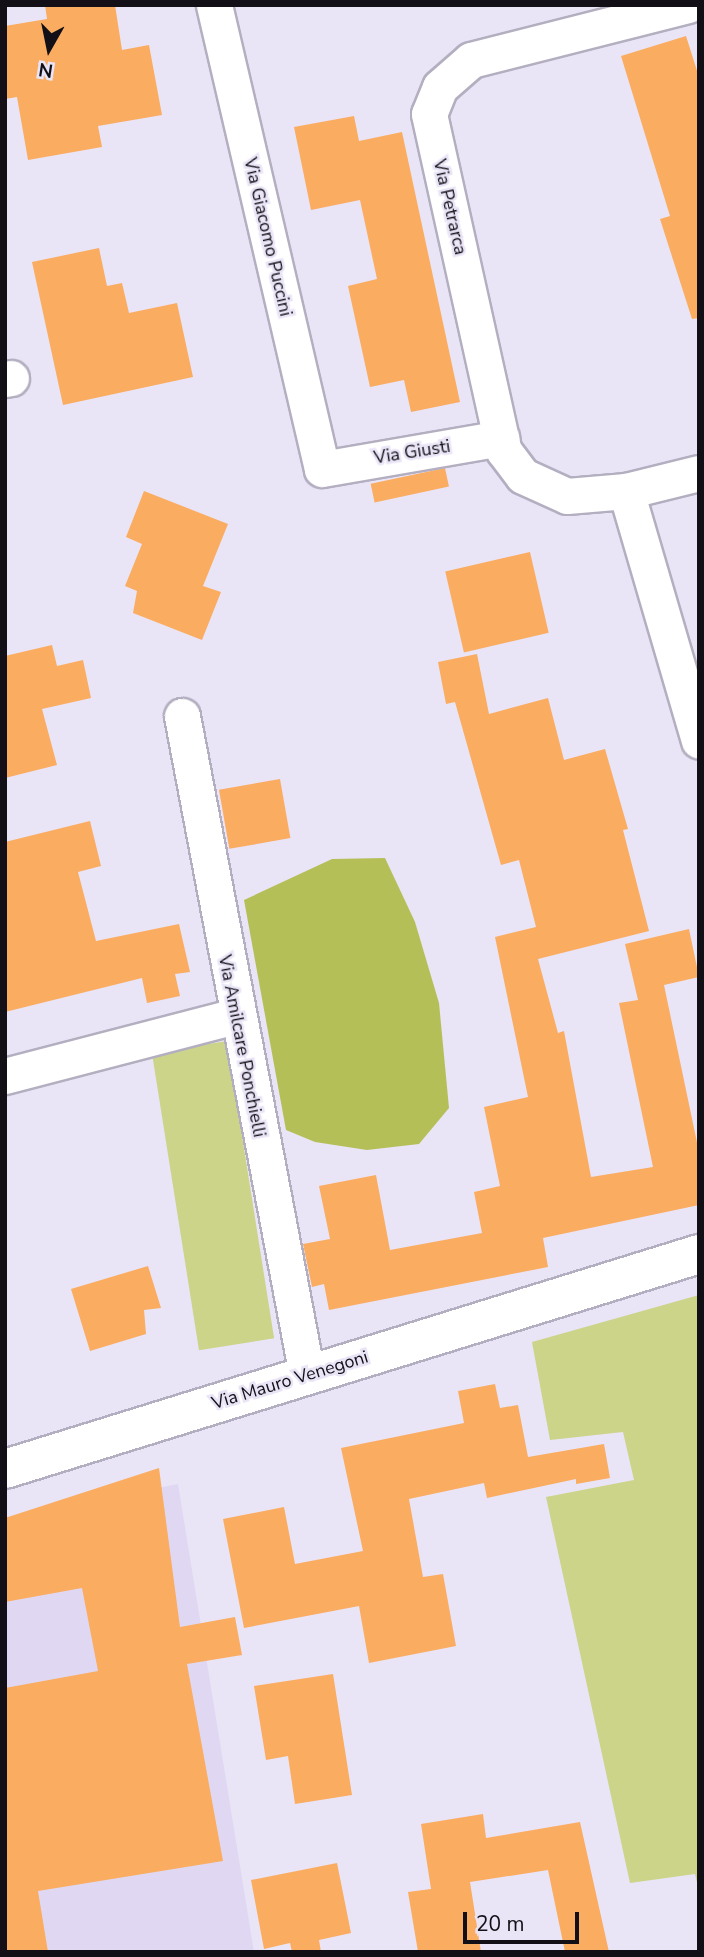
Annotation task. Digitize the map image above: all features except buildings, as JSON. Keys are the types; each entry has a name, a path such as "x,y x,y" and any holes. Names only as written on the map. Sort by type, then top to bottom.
{"main road":[{"name":"Via Mauro Venegoni","path":"5,1469 575,1290 699,1254"}],"street":[{"name":"Via Giacomo Puccini","path":"214,5 322,469"},
{"name":"Via Petrarca","path":"626,491 567,496 546,490 523,475 501,438 429,114 440,87 471,60 688,5"},
{"name":"Via Giusti","path":"322,469 501,438"},
{"path":"699,473 626,491 699,741"},
{"name":"Via Amilcare Ponchielli","path":"182,716 235,1016 307,1375"},
{"path":"5,1076 235,1016"}],"shaded area":[{"path":"178,1484 254,1952 5,1952 5,1518"}],"green space":[{"path":"385,858 415,922 439,1003 449,1108 419,1144 367,1150 315,1142 286,1130 244,900 332,859"},
{"path":"227,1041 274,1338 199,1350 152,1053"},
{"path":"699,1295 699,1891 695,1874 630,1883 546,1497 634,1480 623,1432 550,1440 532,1342"}]}
